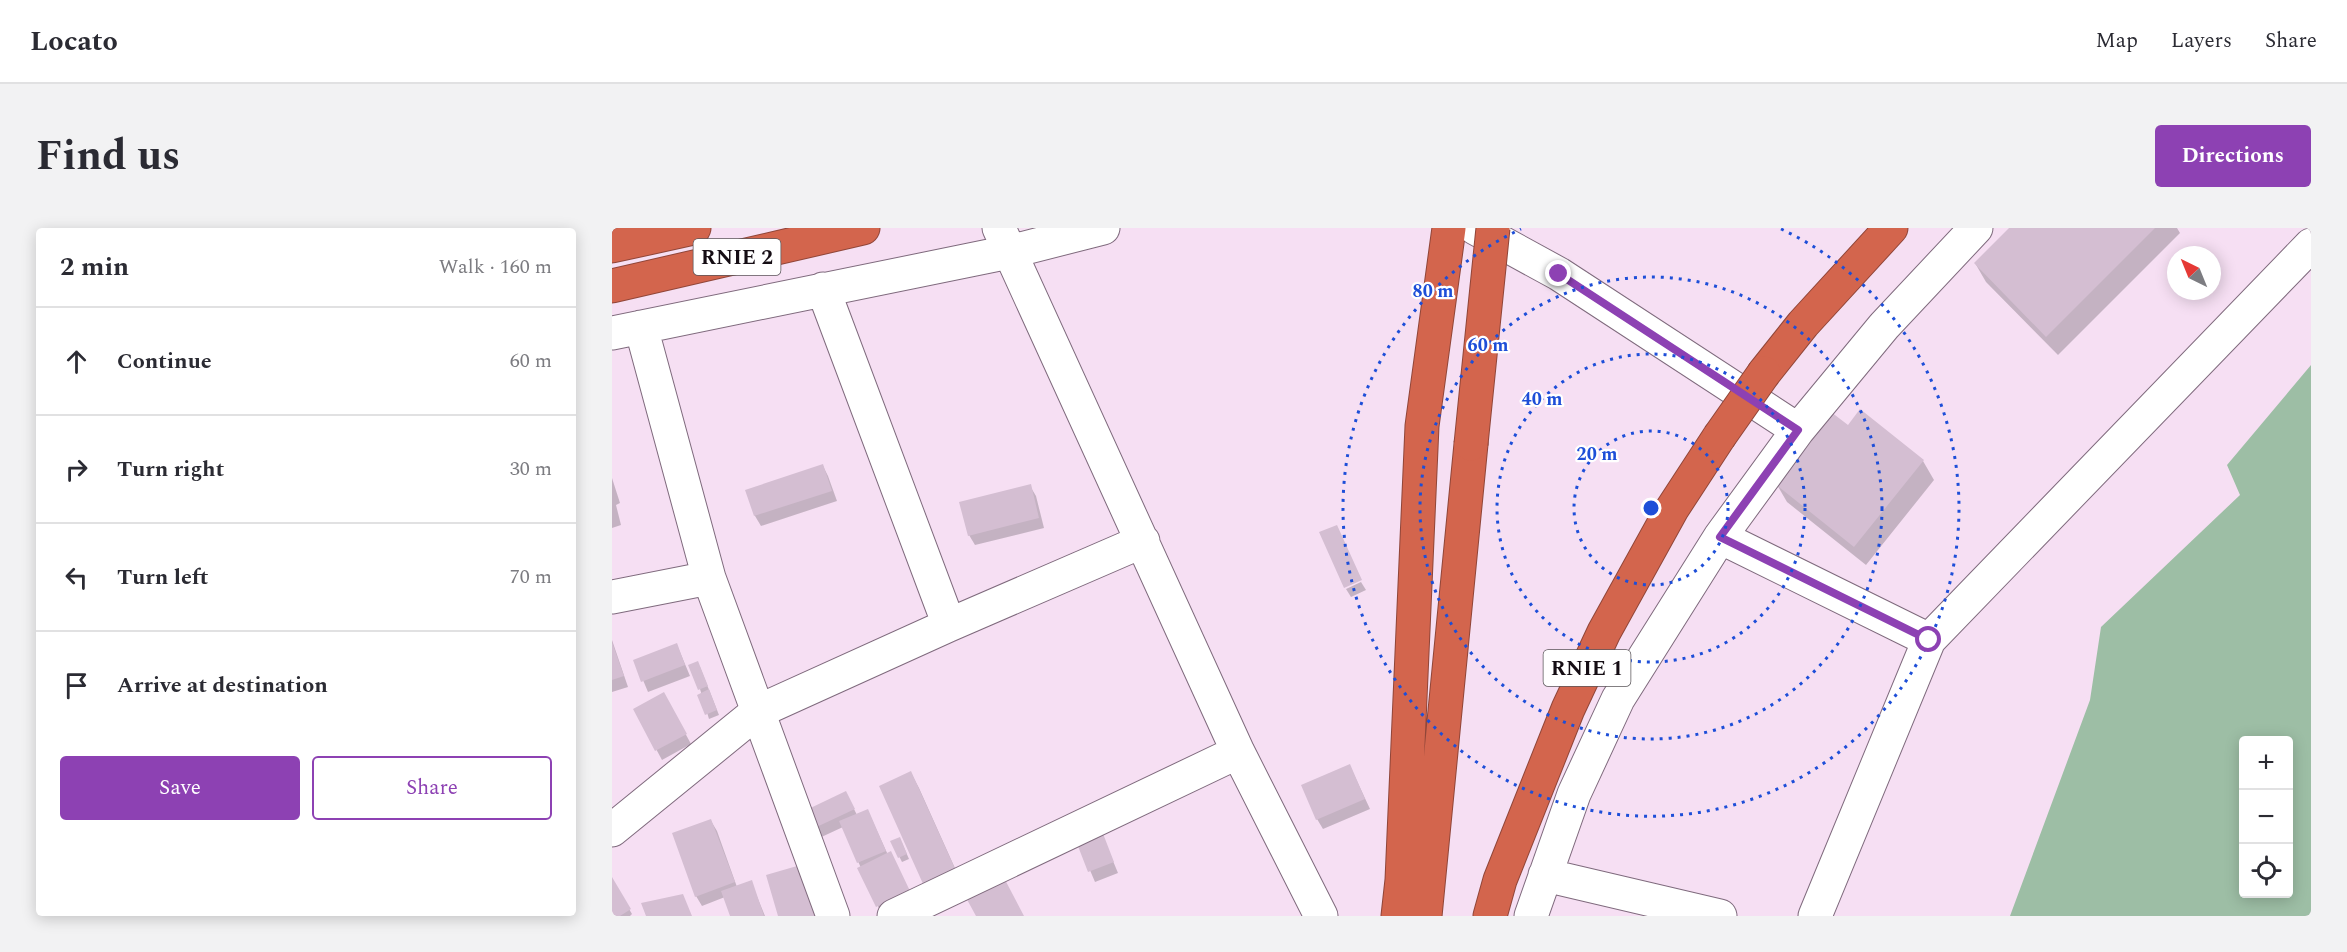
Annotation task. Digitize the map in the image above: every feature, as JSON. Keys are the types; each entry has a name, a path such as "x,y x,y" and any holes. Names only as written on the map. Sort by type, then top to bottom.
{"highway":[{"name":"RNIE 2","path":"612,246 694,228"},
{"name":"RNIE 2","path":"612,286 863,228"},
{"path":"1398,916 1402,880 1422,426 1449,228"},
{"path":"1425,916 1493,228"},
{"name":"RNIE 1","path":"1490,916 1500,880 1568,709 1604,632 1672,509 1764,373 1803,324 1891,228"}],"street":[{"path":"833,916 709,579 626,330 823,289 1004,240 1103,228"},
{"path":"1475,228 1559,274 1798,430"},
{"path":"1531,916 1574,794 1618,699 1720,537 1798,430 1884,326 1976,228"},
{"path":"1004,240 1238,752 1321,916"},
{"path":"1815,916 1929,640 2311,245"},
{"path":"823,289 949,625"},
{"path":"1720,537 1929,640"},
{"path":"612,830 757,712 1143,541"},
{"path":"612,597 709,579"},
{"path":"894,916 1238,752"},
{"path":"1545,875 1720,916"}],"green space":[{"path":"2311,365 2311,916 2010,916 2090,700 2101,627 2240,495 2227,465"}],"building":[{"path":"2009,228 2155,228 2046,337 1974,263"},
{"path":"1860,409 1924,460 1854,547 1774,483 1831,412 1848,425"},
{"path":"823,464 832,491 754,516 745,490"},
{"path":"1031,484 1039,518 968,536 959,502"},
{"path":"1337,525 1362,580 1344,588 1319,532"},
{"path":"612,642 624,676 612,680"},
{"path":"677,643 685,665 641,682 633,660"},
{"path":"698,661 708,686 698,690 688,665"},
{"path":"709,689 717,710 705,715 697,695"},
{"path":"664,692 687,734 655,751 633,709"},
{"path":"1350,764 1365,799 1316,820 1301,785"},
{"path":"911,771 956,871 924,886 879,786"},
{"path":"846,791 855,809 808,831 800,813"},
{"path":"868,809 886,851 857,863 839,821"},
{"path":"711,819 735,882 695,897 672,833"},
{"path":"1102,831 1114,862 1088,872 1076,841"},
{"path":"900,837 907,854 898,858 890,841"},
{"path":"891,851 910,891 876,907 857,868"},
{"path":"804,864 820,916 778,916 766,875"},
{"path":"1002,874 1024,916 976,916 964,894"},
{"path":"612,877 631,909 620,916 614,916 612,912"},
{"path":"752,880 764,916 730,916 721,891"},
{"path":"683,894 692,916 646,916 641,903"}],"route":[{"path":"1559,274 1798,430 1720,537 1929,640"}]}
